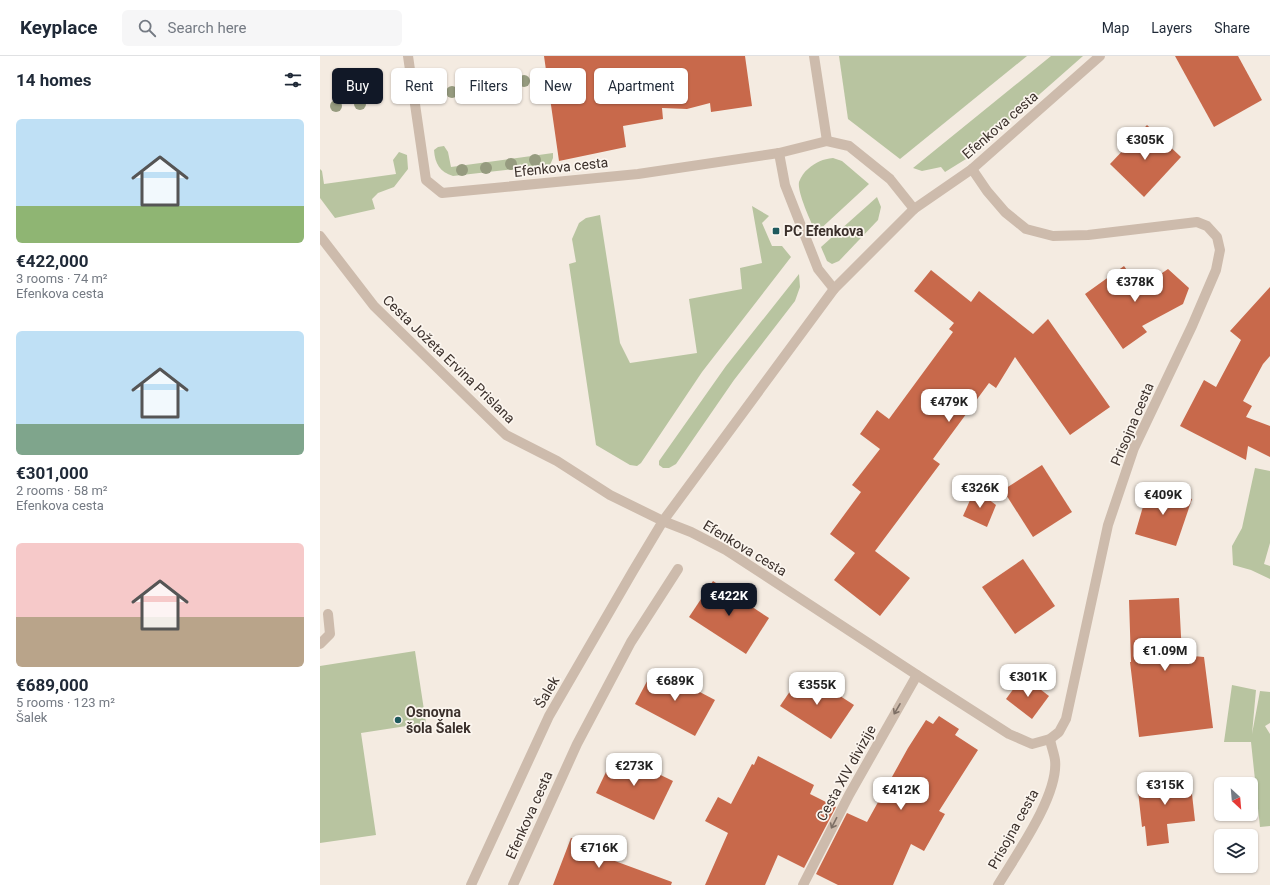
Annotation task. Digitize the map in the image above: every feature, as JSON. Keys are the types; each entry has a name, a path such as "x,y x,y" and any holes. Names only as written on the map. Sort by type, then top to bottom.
{"street":[{"name":"Efenkova cesta","path":"408,56 426,180 442,193 638,174 779,153 827,141 849,146 890,179 914,209"},
{"path":"814,56 827,141"},
{"name":"Efenkova cesta","path":"1050,739 1032,744 1009,734 916,675 726,550 691,532 664,521 834,289 914,209 972,169 1100,56"},
{"path":"779,153 785,185 818,269 834,289"},
{"name":"Prisojna cesta","path":"972,169 987,191 1005,212 1026,229 1053,236 1088,235 1198,222 1208,226 1217,237 1220,250 1216,270 1192,326 1134,448 1108,525 1066,719 1059,732 1050,739 1055,761 1053,782 1045,805 998,885"},
{"name":"Cesta Jožeta Ervina Prislana","path":"320,236 374,306 506,435 557,461 610,495 664,521"},
{"name":"Šalek","path":"471,885 549,716 633,571 664,521"},
{"name":"Efenkova cesta","path":"513,885 577,744 631,642 678,569"},
{"path":"320,644 330,634 328,614"},
{"name":"Cesta XIV divizije","path":"803,885 849,795 916,675"}],"green space":[{"path":"839,56 1027,56 900,159 848,119"},
{"path":"1051,56 1083,56 966,159 945,172 941,167 922,171 913,168"},
{"path":"444,146 448,152 451,167 553,153 553,158 550,165 453,176 442,170 437,163 434,150 438,147"},
{"path":"399,152 407,155 408,169 394,187 378,193 372,199 375,209 335,218 320,198 320,169 322,171 324,184 396,174 393,160"},
{"path":"833,158 842,161 869,184 816,233 802,200 799,182 805,172 814,164"},
{"path":"877,197 881,207 878,220 839,261 832,264 827,261 821,247"},
{"path":"752,206 769,216 762,223 772,246 782,246 791,257 702,372 641,463 637,466 630,465 596,445 569,264 576,262 572,239 579,223 586,218 600,215 620,343 630,363 697,353 689,299 742,289 740,268 762,263"},
{"path":"799,274 800,287 795,301 734,380 676,464 669,468 663,468 659,465 659,461 726,366"},
{"path":"1255,468 1270,471 1270,543 1264,564 1270,566 1270,579 1251,570 1233,565 1232,546 1242,528"},
{"path":"415,651 426,723 361,733 376,835 320,843 320,666"},
{"path":"1232,685 1256,690 1252,734 1260,691 1270,692 1270,723 1265,726 1270,734 1270,826 1260,827 1258,808 1258,777 1255,777 1251,742 1224,742"}],"building":[{"path":"544,56 745,56 752,106 711,112 710,103 687,109 662,108 663,119 623,126 626,147 559,161 551,104 586,104 586,68 546,68"},
{"path":"1175,56 1238,56 1262,100 1214,127"},
{"path":"1147,125 1181,157 1144,197 1110,164"},
{"path":"1124,266 1140,288 1168,269 1189,288 1183,304 1142,326 1147,332 1123,349 1085,294"},
{"path":"931,270 971,302 979,291 1033,334 1048,319 1110,407 1070,435 1015,357 996,388 989,383 933,459 940,464 875,551 910,578 880,616 834,580 855,553 830,534 861,492 852,485 880,449 860,434 877,410 889,419 953,332 949,329 954,323 914,291"},
{"path":"1270,287 1270,356 1263,364 1243,401 1252,406 1246,417 1270,426 1270,457 1248,446 1246,460 1180,426 1204,380 1216,387 1241,340 1230,331"},
{"path":"1042,465 1072,512 1033,537 1003,490"},
{"path":"1149,486 1192,499 1176,546 1135,534"},
{"path":"975,489 996,505 987,527 963,516"},
{"path":"1023,559 1055,606 1015,634 982,587"},
{"path":"713,581 769,618 746,654 689,617"},
{"path":"1179,598 1182,655 1204,657 1213,728 1139,737 1130,662 1129,600"},
{"path":"654,668 715,700 695,736 635,704"},
{"path":"803,672 854,705 831,739 780,706"},
{"path":"1023,676 1049,696 1032,719 1006,699"},
{"path":"939,716 959,729 955,735 978,750 939,811 945,814 924,851 911,844 893,885 838,885 816,874 847,813 867,822 908,748 926,720 933,724"},
{"path":"615,753 673,781 654,820 596,793"},
{"path":"758,756 814,785 810,794 836,807 804,868 778,855 765,885 705,885 728,833 705,821 718,797 731,804 752,764 754,765"},
{"path":"1190,776 1195,821 1167,824 1169,843 1147,846 1145,826 1142,827 1137,782"},
{"path":"571,838 606,851 604,857 672,882 671,885 553,885"}],"place":[{"name":"PC Efenkova","path":"776,231"},
{"name":"Osnovna šola Šalek","path":"398,720"}]}
